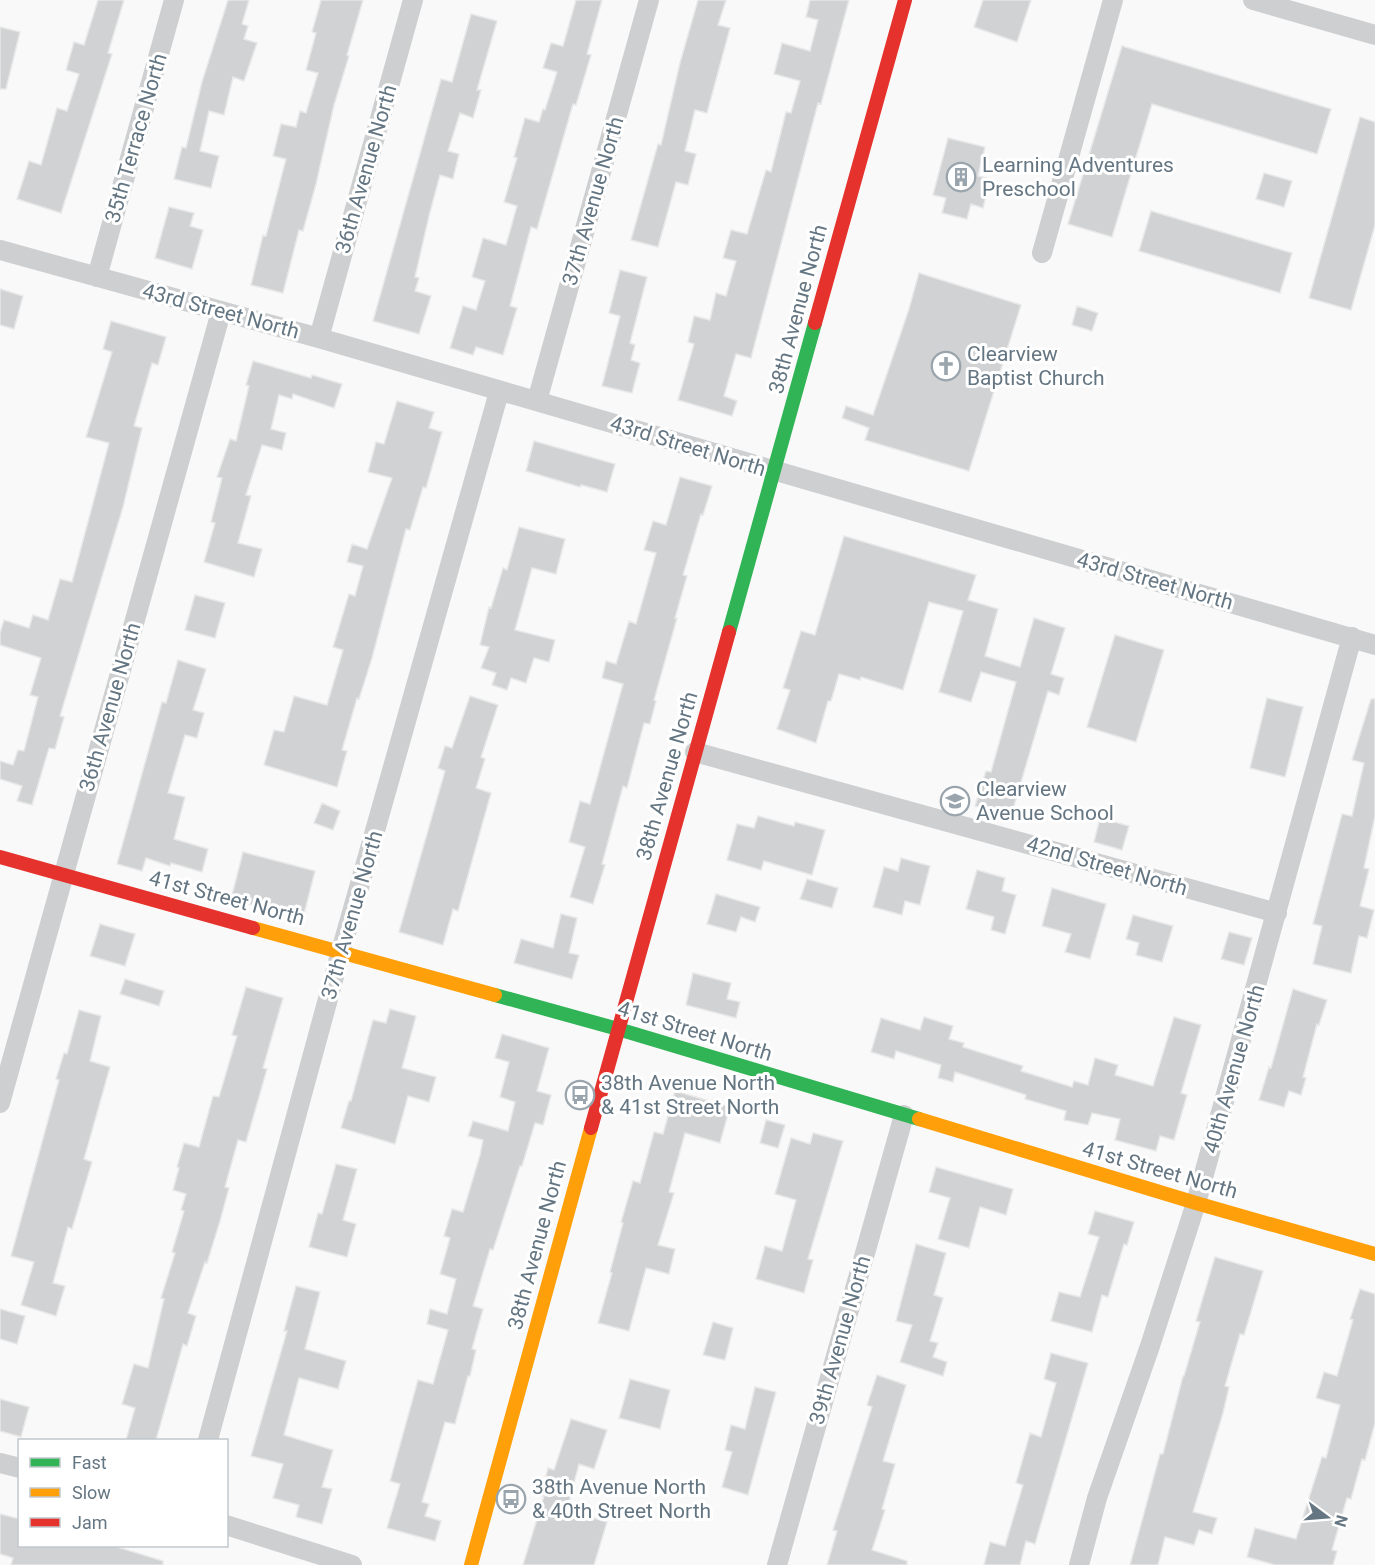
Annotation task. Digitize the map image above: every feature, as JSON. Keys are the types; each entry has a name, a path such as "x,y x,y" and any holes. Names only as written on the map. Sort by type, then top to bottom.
{"main road":[{"name":"38th Avenue North","path":"471,1565 905,0"},
{"name":"41st Street North","path":"0,856 618,1029 1196,1203 1375,1254"}],"street":[{"name":"35th Terrace North","path":"97,277 174,0"},
{"name":"36th Avenue North","path":"319,338 413,0"},
{"name":"37th Avenue North","path":"537,401 649,0"},
{"path":"1042,253 1113,0"},
{"path":"1253,0 1375,34"},
{"name":"43rd Street North","path":"0,250 319,338 1375,645"},
{"name":"36th Avenue North","path":"0,1103 5,1066 64,874 221,312"},
{"name":"37th Avenue North","path":"208,1439 341,951 500,392"},
{"name":"40th Avenue North","path":"1079,1565 1097,1498 1196,1203 1352,637"},
{"name":"42nd Street North","path":"695,752 1277,914"},
{"name":"39th Avenue North","path":"777,1565 904,1115"},
{"path":"0,1463 18,1468"},
{"path":"228,1526 352,1565"}],"building":[{"path":"98,0 124,0 108,53 112,54 61,213 17,199 29,161 41,165 57,108 67,111 79,74 66,70 74,42 84,45"},
{"path":"228,0 249,0 242,24 248,26 244,39 257,43 244,81 233,77 224,115 209,111 200,151 219,156 211,188 174,179 182,147 186,148 202,82"},
{"path":"321,0 363,0 334,105 316,184 303,231 299,230 283,293 251,285 263,235 266,236 286,159 273,156 281,124 296,127 300,111 306,113 318,73 306,70 316,33 312,32"},
{"path":"576,0 602,0 587,54 591,55 576,105 573,104 537,229 531,227 510,306 517,308 503,355 476,347 473,355 450,348 463,306 476,310 485,281 472,277 483,238 506,245 517,206 504,202 517,158 514,157 525,118 539,122 543,109 545,110 557,72 543,68 551,43 563,46"},
{"path":"698,0 726,0 718,25 730,28 707,113 695,110 685,151 696,154 688,185 676,182 658,247 631,240 658,144 661,145 680,63"},
{"path":"810,0 849,0 821,104 818,103 751,358 736,354 724,396 737,401 732,416 678,400 694,344 688,342 694,316 710,320 716,293 726,296 736,261 723,258 731,230 747,234 766,170 771,172 786,112 791,113 800,81 774,74 782,43 810,51 818,20 806,17"},
{"path":"983,0 1031,0 1017,42 974,27"},
{"path":"471,14 497,21 477,90 481,90 473,118 460,113 448,151 459,154 453,179 440,175 429,216 415,277 419,278 415,291 431,296 419,334 373,321 441,79 452,82"},
{"path":"0,27 20,32 6,89 0,89"},
{"path":"1122,46 1331,109 1317,154 1152,104 1112,237 1068,224"},
{"path":"1360,117 1375,122 1375,225 1351,310 1309,298"},
{"name":"Learning Adventures Preschool","path":"948,138 985,147 978,176 990,179 983,208 971,204 967,219 942,213 946,198 933,195"},
{"path":"1264,173 1292,181 1284,207 1256,199"},
{"path":"169,207 194,213 190,226 203,230 192,269 155,258"},
{"path":"1151,211 1292,253 1280,293 1139,251"},
{"path":"620,270 647,277 630,343 635,345 631,360 640,363 632,393 602,386 620,316 609,313"},
{"name":"Clearview Baptist Church","path":"919,273 1021,305 969,471 865,440 869,428 842,418 846,406 873,415"},
{"path":"0,289 23,296 14,329 0,325"},
{"path":"1077,306 1098,313 1092,331 1072,325"},
{"path":"111,321 166,337 158,365 152,363 134,426 142,428 123,507 60,716 64,717 55,749 49,748 32,805 17,801 22,786 0,779 0,761 13,765 18,750 24,751 38,697 30,695 41,658 0,645 0,633 4,620 29,628 33,615 48,620 60,579 72,582 109,443 86,437 112,352 103,349"},
{"path":"253,361 311,378 312,375 342,384 334,408 293,394 292,399 279,395 271,429 286,433 282,450 262,445 246,495 251,496 238,543 262,549 254,577 204,562 215,523 211,522 222,478 217,477 230,439 236,441 249,386 246,385"},
{"path":"397,401 434,412 429,428 442,432 426,488 423,487 410,530 406,529 372,658 359,699 357,698 342,750 347,751 337,787 264,765 274,730 284,732 294,696 327,705 343,650 333,647 349,594 355,596 363,566 347,562 352,544 367,549 392,478 368,472 376,442 384,444"},
{"path":"534,441 615,464 607,492 581,485 580,487 526,471"},
{"path":"680,477 712,486 683,575 687,576 654,700 656,701 650,724 644,723 627,788 623,786 602,864 605,865 593,904 570,897 585,847 569,842 580,801 590,804 623,684 602,678 606,661 616,664 629,621 636,624 656,553 644,550 653,521 666,525"},
{"path":"519,527 565,539 556,574 532,568 515,630 555,640 549,662 534,658 526,683 511,678 507,690 492,685 496,673 481,668 489,647 480,645 489,607 491,608 503,568 507,570"},
{"path":"844,536 976,575 968,600 998,609 985,656 1020,667 1034,618 1065,628 1051,674 1064,678 1059,695 1048,691 1011,816 975,806 986,771 991,772 1016,682 981,672 971,702 939,692 963,611 929,602 903,690 861,677 860,680 839,674 831,701 828,701 816,743 777,729 790,690 783,688 801,631 815,635"},
{"path":"195,595 225,603 215,638 185,630"},
{"path":"1115,635 1164,650 1136,742 1087,727"},
{"path":"178,660 206,669 193,710 204,713 197,738 185,735 168,793 185,797 174,839 208,849 202,872 171,863 170,866 146,858 142,871 117,864 162,702 166,703"},
{"path":"470,696 498,705 481,757 485,759 476,788 491,793 458,911 453,909 443,945 399,932 445,771 438,768 445,746 452,748"},
{"path":"1267,698 1303,707 1285,777 1250,768"},
{"path":"1371,699 1375,699 1375,816 1364,868 1369,869 1360,906 1374,910 1367,938 1359,936 1351,973 1313,964 1322,926 1313,924 1342,814 1352,816 1364,763 1352,760"},
{"path":"322,803 340,811 333,830 314,823"},
{"path":"758,816 794,826 795,822 825,830 812,875 764,861 761,870 727,860 737,824 754,828"},
{"path":"1100,818 1129,826 1122,850 1094,842"},
{"path":"243,852 315,871 303,918 231,899"},
{"path":"901,858 930,866 920,905 905,901 902,915 873,907 884,867 898,871"},
{"path":"977,870 1005,878 1002,891 1016,895 1005,934 991,930 994,917 966,909"},
{"path":"807,879 838,888 832,908 800,899"},
{"path":"1052,888 1106,904 1090,959 1065,952 1071,934 1042,926"},
{"path":"716,894 760,907 755,922 741,917 736,932 707,924"},
{"path":"561,914 577,918 569,953 579,955 572,979 514,963 521,939 553,948"},
{"path":"1133,915 1173,926 1162,962 1136,955 1139,943 1126,939"},
{"path":"100,924 135,934 125,966 90,956"},
{"path":"1229,932 1252,938 1244,965 1221,959"},
{"path":"693,973 731,983 727,999 740,1002 736,1018 686,1005"},
{"path":"125,979 164,991 159,1006 120,994"},
{"path":"246,987 283,998 263,1068 267,1069 246,1142 238,1140 225,1187 229,1188 220,1221 188,1313 196,1316 187,1346 183,1344 156,1439 126,1439 135,1408 122,1404 134,1364 148,1368 164,1299 161,1298 175,1253 172,1252 184,1211 181,1210 186,1194 173,1190 179,1168 177,1167 184,1143 199,1147 213,1096 219,1097 237,1036 232,1035"},
{"path":"1293,989 1327,1000 1319,1025 1317,1024 1303,1077 1306,1078 1301,1095 1289,1091 1284,1107 1259,1100 1269,1067 1271,1068"},
{"path":"390,1009 416,1016 402,1068 436,1077 429,1102 408,1096 395,1144 341,1128 349,1101 351,1101 373,1020 386,1023"},
{"path":"79,1010 101,1016 90,1061 110,1067 84,1159 92,1162 72,1229 68,1227 53,1283 65,1286 56,1316 21,1305 34,1262 11,1256 59,1080 56,1079 64,1053 67,1054"},
{"path":"924,1017 953,1026 949,1039 964,1043 963,1047 1023,1066 1021,1071 1072,1087 1074,1081 1088,1085 1095,1058 1118,1065 1115,1075 1153,1086 1174,1017 1201,1025 1181,1093 1187,1095 1174,1140 1160,1136 1156,1151 1115,1140 1120,1119 1092,1113 1088,1125 1064,1120 1066,1111 1025,1099 1026,1095 955,1072 953,1082 938,1078 941,1065 896,1051 894,1059 871,1052 881,1018 920,1030"},
{"path":"502,1034 549,1048 537,1091 551,1095 543,1125 535,1123 493,1250 490,1249 473,1306 483,1309 472,1349 476,1350 470,1376 468,1376 455,1424 445,1422 422,1502 429,1504 425,1516 441,1521 435,1541 387,1528 400,1484 390,1481 418,1380 433,1384 448,1330 427,1324 430,1309 447,1314 456,1279 440,1274 450,1238 444,1236 452,1209 463,1212 480,1155 483,1140 468,1136 473,1121 508,1131 515,1102 500,1097 509,1062 495,1058"},
{"path":"675,1091 730,1107 720,1143 685,1133 669,1192 674,1193 658,1245 675,1249 669,1274 646,1268 629,1331 598,1323 612,1273 610,1272 623,1223 621,1222 633,1181 640,1183 654,1132 663,1134"},
{"path":"766,1120 785,1125 778,1148 760,1143"},
{"path":"813,1133 843,1141 808,1259 813,1260 804,1293 756,1279 765,1246 782,1251 796,1200 775,1194 791,1138 810,1144"},
{"path":"336,1164 357,1169 343,1220 356,1224 347,1257 309,1247 318,1213 322,1214"},
{"path":"936,1167 1013,1189 1006,1215 980,1207 969,1248 938,1239 950,1198 929,1192"},
{"path":"1095,1211 1134,1222 1127,1245 1124,1244 1108,1297 1102,1295 1092,1332 1051,1321 1059,1292 1080,1297 1099,1237 1088,1234"},
{"path":"916,1244 946,1253 934,1295 943,1298 930,1341 938,1343 933,1357 947,1362 943,1376 900,1362 912,1325 896,1321"},
{"path":"1215,1257 1263,1271 1244,1335 1240,1334 1225,1386 1229,1387 1223,1413 1193,1512 1217,1518 1212,1534 1199,1530 1194,1545 1165,1537 1158,1565 1130,1565 1160,1454 1163,1454 1200,1322 1196,1321"},
{"path":"296,1286 320,1292 305,1349 346,1361 338,1389 299,1378 284,1435 333,1450 322,1487 332,1489 322,1524 296,1517 299,1505 273,1498 283,1464 251,1456 287,1331 284,1331"},
{"path":"1360,1289 1375,1294 1375,1423 1351,1499 1347,1498 1332,1550 1337,1551 1333,1565 1275,1565 1247,1557 1255,1528 1296,1539 1322,1457 1326,1458 1340,1405 1316,1398 1324,1372 1337,1376 1353,1320 1350,1319"},
{"path":"0,1309 25,1316 17,1344 0,1339"},
{"path":"713,1322 733,1328 725,1360 703,1355"},
{"path":"1051,1353 1088,1363 1035,1544 1026,1541 1020,1565 984,1565 990,1542 1005,1546 1023,1485 1016,1483 1030,1433 1041,1437 1056,1383 1044,1379"},
{"path":"877,1375 906,1385 883,1461 895,1464 882,1509 885,1510 872,1550 907,1561 907,1565 827,1565 837,1531 833,1530 872,1407 867,1405"},
{"path":"630,1379 670,1390 660,1429 619,1418"},
{"path":"755,1387 776,1392 748,1495 722,1487 732,1452 725,1450 731,1425 745,1429"},
{"path":"0,1399 29,1407 21,1437 0,1431"},
{"path":"571,1419 607,1430 594,1469 579,1464 567,1510 607,1522 594,1565 523,1565 544,1496 541,1496 548,1468 554,1470"},
{"path":"0,1514 18,1518 18,1547 118,1547 163,1561 163,1565 11,1565 13,1558 0,1554"}],"traffic: fast":[{"path":"729,632 815,323"},
{"path":"495,995 618,1029 919,1119"}],"traffic: slow":[{"path":"253,928 495,995"},
{"path":"919,1119 1196,1203 1375,1254"},
{"path":"471,1565 591,1128"}],"traffic: jam":[{"path":"815,323 905,0"},
{"path":"591,1128 729,632"},
{"path":"0,857 253,928"}],"place":[{"name":"Learning Adventures Preschool","path":"961,177"},
{"name":"Clearview Baptist Church","path":"946,366"},
{"name":"Clearview Avenue School","path":"955,801"},
{"name":"38th Avenue North & 41st Street North","path":"580,1095"},
{"name":"38th Avenue North & 40th Street North","path":"511,1499"}]}
